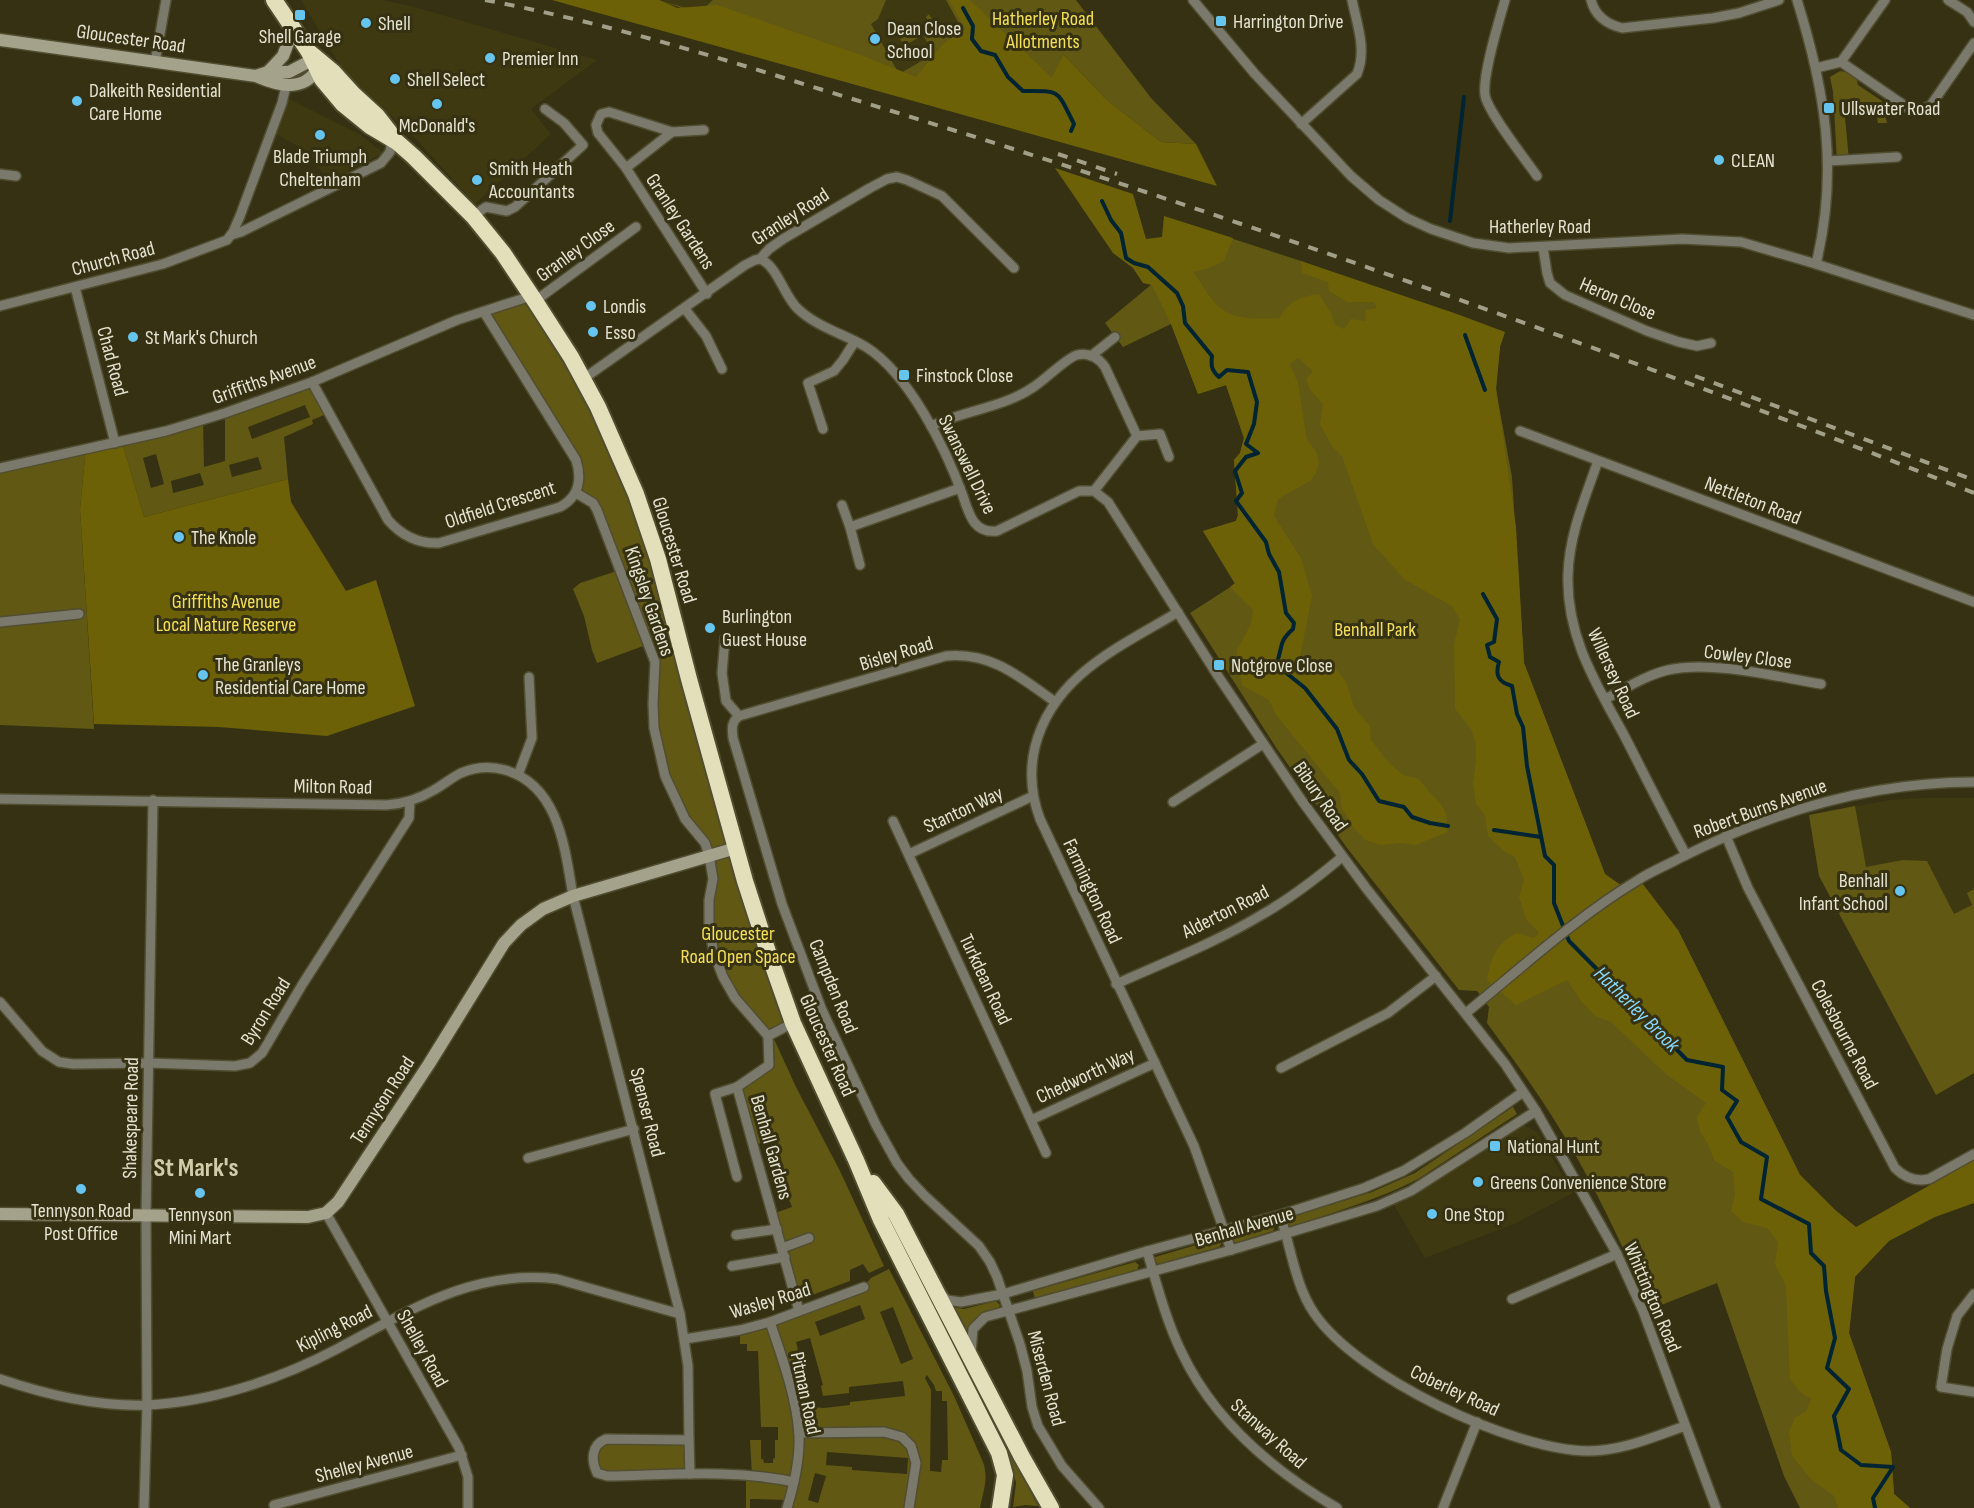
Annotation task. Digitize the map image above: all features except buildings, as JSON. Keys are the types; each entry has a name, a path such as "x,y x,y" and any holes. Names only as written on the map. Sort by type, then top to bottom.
{"highway":[{"path":"274,0 313,65"},
{"name":"Gloucester Road","path":"313,65 343,104 370,126 394,141 447,188 503,253 583,379 619,452 648,526 666,585 684,663 766,949 793,1023 881,1220 999,1453 1005,1475 1000,1508"},
{"name":"Gloucester Road","path":"313,65 377,116 394,141"},
{"name":"Gloucester Road","path":"856,1160 896,1214 1022,1457 1051,1508"}],"street":[{"path":"155,62 166,0"},
{"name":"Hatherley Road","path":"1193,0 1247,66 1350,176 1379,200 1407,218 1431,229 1473,243 1509,248 1682,239 1726,240 1751,244 1974,315"},
{"path":"1301,124 1357,74 1360,67 1362,52 1352,0"},
{"path":"1504,0 1486,78 1485,96 1492,112 1537,176"},
{"path":"1591,0 1602,19 1608,24 1622,28 1739,14 1779,0"},
{"path":"1797,0 1816,68 1825,114 1828,161 1826,211 1816,264"},
{"path":"1816,68 1841,62 1885,0"},
{"path":"1948,0 1967,12 1974,22"},
{"path":"262,74 283,56 293,30"},
{"name":"Gloucester Road","path":"0,40 155,62 262,74 289,72 313,65"},
{"path":"1841,62 1908,108 1919,111 1931,105 1974,43"},
{"path":"231,235 282,103 286,86 313,65"},
{"name":"Gloucester Road","path":"262,74 271,83 286,86"},
{"path":"473,216 486,207 507,211 515,207 583,145 564,123 545,109"},
{"name":"Granley Gardens","path":"704,130 672,132 613,112 601,114 596,129 626,168 707,294"},
{"name":"Granley Gardens","path":"626,168 672,132"},
{"name":"Church Road","path":"0,306 144,269 225,242 231,235 381,163 390,152 394,141"},
{"path":"1828,161 1897,157"},
{"path":"0,174 16,176"},
{"name":"Granley Road","path":"583,379 707,294 745,265 760,259 783,239 887,179 897,177 946,200 1014,268"},
{"name":"Granley Close","path":"533,299 636,227"},
{"name":"Heron Close","path":"1543,247 1551,283 1564,296 1679,342 1697,346 1711,344"},
{"name":"Swanswell Drive","path":"760,259 771,266 786,296 799,310 812,320 855,341 874,353 888,366 931,426 944,449 973,522 980,529 997,531 1073,493 1094,491"},
{"name":"Chad Road","path":"75,287 116,443"},
{"name":"Griffiths Avenue","path":"0,468 116,443 210,418 312,382 457,320 533,299"},
{"path":"685,309 706,336 722,369"},
{"name":"Oldfield Crescent","path":"312,382 388,520 400,532 415,540 440,543 560,507 576,493 579,475 576,460 484,312"},
{"path":"1091,356 1115,337"},
{"path":"823,429 808,383 834,371 855,341"},
{"path":"931,426 947,418 1023,394 1074,356 1091,356 1102,362 1105,367 1137,436"},
{"name":"Nettleton Road","path":"1520,431 1974,602"},
{"path":"1094,491 1137,436 1160,434 1169,457"},
{"name":"Willersey Road","path":"1598,461 1573,537 1569,562 1570,615 1576,638 1605,699 1686,855"},
{"path":"850,527 960,488"},
{"name":"Bibury Road","path":"1094,491 1108,502 1263,744 1342,857 1505,1064 1536,1111"},
{"name":"Kingsley Gardens","path":"576,493 586,498 597,510 655,662 653,716 660,757 679,807 705,843 709,855 713,879 709,900 709,927 714,954 735,998 768,1036"},
{"path":"842,505 860,566"},
{"name":"Farmington Road","path":"1178,612 1084,670 1073,680 1055,702 1042,727 1031,772 1033,796 1041,819 1116,984 1194,1146 1231,1250"},
{"path":"0,622 79,614"},
{"path":"725,638 723,673 726,701 739,716"},
{"name":"Bisley Road","path":"739,716 946,656 974,657 1000,665 1055,702"},
{"name":"Cowley Close","path":"1605,699 1662,672 1689,667 1716,667 1821,684"},
{"path":"518,775 532,738 529,677"},
{"name":"Campden Road","path":"739,716 733,722 733,738 782,904 822,1010 876,1125 897,1163 925,1196 979,1246 994,1270 1009,1311"},
{"path":"1173,802 1263,744"},
{"name":"Milton Road","path":"0,799 386,806 410,801 432,792 456,776 473,769 501,769 518,775 541,792 551,808 561,836 573,896"},
{"name":"Robert Burns Avenue","path":"1466,1013 1618,893 1639,879 1726,836 1808,807 1863,794 1919,786 1974,783"},
{"name":"Stanton Way","path":"909,854 1033,796"},
{"name":"Shakespeare Road","path":"144,1508 153,800"},
{"name":"Byron Road","path":"0,1002 42,1051 59,1062 245,1065 259,1057 302,985 409,818 410,801"},
{"name":"Turkdean Road","path":"893,821 1047,1153"},
{"name":"Colesbourne Road","path":"1726,836 1748,888 1895,1168 1906,1177 1924,1180 1974,1154"},
{"name":"Tennyson Road","path":"326,1213 345,1192 511,934 543,909 573,896 736,848"},
{"name":"Alderton Road","path":"1116,984 1256,918 1296,893 1342,857"},
{"name":"Spenser Road","path":"573,896 680,1314 688,1366 690,1474"},
{"path":"1281,1068 1388,1013 1436,976"},
{"path":"768,1036 793,1023"},
{"name":"Benhall Gardens","path":"768,1036 769,1065 737,1087 799,1311"},
{"name":"Chedworth Way","path":"1031,1120 1155,1063"},
{"path":"737,1087 715,1094 737,1177"},
{"name":"Benhall Avenue","path":"935,1289 947,1300 961,1302 1003,1294 1147,1251 1280,1215 1364,1188 1404,1171 1465,1134 1523,1092"},
{"name":"Benhall Avenue","path":"971,1358 973,1329 985,1317 1231,1250 1396,1199 1536,1111"},
{"name":"Whittington Road","path":"1536,1111 1617,1254 1643,1311 1716,1508"},
{"path":"528,1158 634,1130"},
{"path":"0,1214 308,1217 326,1213"},
{"name":"Shelley Road","path":"326,1213 462,1455 468,1477 468,1508"},
{"name":"Coberley Road","path":"1280,1215 1303,1293 1314,1312 1336,1339 1364,1362 1407,1389 1477,1422 1555,1447 1588,1451 1622,1447 1685,1426"},
{"path":"736,1235 777,1229"},
{"path":"732,1266 783,1252 809,1238"},
{"name":"Stanway Road","path":"1147,1251 1180,1351 1197,1382 1217,1410 1263,1456 1301,1485 1337,1508"},
{"path":"1512,1299 1617,1254"},
{"name":"Kipling Road","path":"0,1378 71,1399 147,1405 183,1400 228,1391 283,1374 337,1349 387,1321 472,1285 506,1278 540,1277 571,1282 680,1314"},
{"name":"Wasley Road","path":"685,1339 740,1330 770,1322 864,1287"},
{"path":"1940,1397 1947,1349 1957,1316 1974,1294"},
{"name":"Miserden Road","path":"1009,1311 1027,1371 1032,1407 1038,1426 1062,1466 1098,1508"},
{"name":"Pitman Road","path":"770,1322 792,1396 799,1433 794,1482 787,1508"},
{"path":"1941,1387 1974,1392"},
{"path":"1443,1508 1477,1422"},
{"path":"799,1433 884,1432 902,1437 911,1446 916,1463 909,1508"},
{"path":"689,1440 606,1439 599,1442 594,1449 594,1465 597,1473 607,1476 746,1475 794,1482"},
{"name":"Shelley Avenue","path":"274,1505 462,1455"}],"shaded area":[{"path":"301,0 382,0 411,6 597,60 531,109 551,134 475,204 416,139 344,72"},
{"name":"Dean Close School","path":"650,0 966,0 985,24 927,90"},
{"path":"289,99 361,135 383,153 327,182 309,152 274,133"},
{"name":"Benhall Infant School","path":"1974,798 1974,1073 1936,1095 1819,876 1809,815 1890,800"},
{"path":"1523,1125 1537,1132 1573,1193 1514,1224 1425,1258 1394,1205 1454,1170"}],"green space":[{"path":"552,0 659,0 677,8 717,5 858,54 916,77 944,43 965,29 949,0 970,0 1052,78 1063,54 1108,101 1161,142 1196,144 1217,186"},
{"name":"Hatherley Road Allotments","path":"658,0 700,12 713,0 886,0 878,19 871,24 899,74 934,54 923,35 904,46 900,39 929,23 926,17 929,14 943,39 962,29 946,0 1076,0 1151,98 1196,144 1161,142 1108,101 1063,54 1053,78 927,90"},
{"path":"1840,71 1856,77 1858,85 1882,101 1887,123 1878,123 1874,102 1844,106 1849,160 1837,161 1830,77"},
{"name":"Benhall Park","path":"1055,168 1133,194 1146,239 1162,237 1164,216 1233,238 1224,261 1193,272 1215,303 1233,315 1248,318 1280,318 1291,304 1307,296 1319,294 1331,313 1335,325 1344,329 1351,319 1365,321 1366,310 1377,308 1374,302 1347,302 1329,291 1328,282 1302,273 1301,261 1505,332 1500,347 1496,388 1516,527 1524,663 1605,874 1625,888 1639,879 1678,930 1800,1175 1835,1210 1856,1227 1974,1160 1974,1203 1935,1217 1889,1241 1855,1277 1849,1333 1891,1452 1894,1494 1910,1508 1838,1508 1834,1496 1811,1479 1792,1456 1789,1432 1795,1418 1806,1411 1811,1399 1799,1391 1790,1379 1786,1286 1775,1264 1778,1242 1767,1228 1743,1222 1731,1211 1735,1195 1733,1172 1714,1160 1700,1132 1697,1117 1706,1103 1666,1074 1611,1022 1595,1016 1567,980 1516,1005 1487,980 1490,964 1504,942 1517,933 1534,938 1539,933 1526,919 1519,897 1524,880 1515,857 1504,851 1488,836 1485,815 1476,804 1473,783 1476,744 1471,729 1455,709 1454,644 1460,620 1452,606 1405,580 1373,544 1342,456 1332,446 1320,424 1323,404 1310,390 1306,379 1313,371 1298,358 1290,364 1298,383 1307,440 1316,451 1319,462 1316,473 1310,481 1278,499 1274,516 1301,558 1312,596 1300,657 1333,665 1346,682 1354,707 1370,726 1371,740 1388,762 1403,775 1419,779 1439,802 1446,815 1447,832 1416,845 1402,843 1381,845 1366,840 1352,826 1341,806 1340,793 1276,715 1269,700 1243,686 1237,665 1237,650 1251,624 1253,610 1230,587 1235,583 1203,531 1236,521 1238,515 1234,460 1240,453 1244,438 1226,385 1198,394 1171,324 1152,285 1143,283 1133,268 1113,253"},
{"name":"Benhall Park","path":"1178,221 1301,261 1500,347 1496,390 1512,477 1524,663 1605,874 1678,930 1800,1175 1856,1228 1855,1277 1849,1333 1891,1452 1894,1494 1910,1508 1800,1508 1784,1476 1717,1283 1651,1309 1606,1213 1569,1144 1539,1096 1487,1023 1489,1007 1477,991 1459,990 1347,848 1277,749 1190,613 1235,584 1203,531 1236,521 1238,515 1234,460 1240,453 1244,438 1226,385 1198,394 1171,324 1123,347 1105,323 1152,284 1152,247"},
{"name":"Gloucester Road Open Space","path":"531,296 623,462 793,1023 768,1036 735,998 714,954 709,855 685,819 660,757 655,662 646,645 597,663 592,650 584,616 573,589 580,583 620,570 597,510 576,493 579,475 484,312"},
{"path":"312,382 329,413 312,420 313,424 284,437 288,479 144,517 122,442 203,420 204,467 225,461 225,413","holes":["305,405 310,417 252,439 248,427","156,454 164,484 151,488 143,458","258,457 262,469 232,477 229,465","200,473 204,485 173,493 171,481"]},
{"name":"Griffiths Avenue Local Nature Reserve","path":"122,442 144,517 288,479 291,502 346,591 376,580 415,706 327,736 219,727 94,724 80,509 86,448"},
{"path":"86,448 80,509 94,729 0,725 0,468"},
{"path":"1855,806 1866,867 1903,860 1927,861 1954,914 1972,905 1967,893 1974,889 1974,1073 1936,1095 1819,876 1809,815"},
{"path":"774,1039 840,1171 884,1266 869,1273 863,1264 850,1270 850,1281 801,1299 798,1298 777,1220 778,1212 792,1207 767,1141 756,1143 742,1091 742,1086 774,1068 772,1042"},
{"path":"1513,1107 1517,1114 1418,1179 1339,1211 1290,1227 1287,1223 1288,1218 1372,1192 1415,1173"},
{"path":"887,1214 1038,1506 1013,1507 1016,1483 1011,1460"},
{"path":"1272,1224 1275,1227 1273,1231 1236,1243 1231,1240 1232,1235"},
{"path":"1217,1239 1222,1243 1219,1247 1158,1264 1154,1261 1155,1257"},
{"path":"1135,1262 1139,1265 1137,1270 1035,1299 1033,1291"},
{"path":"889,1269 954,1396 985,1468 985,1485 980,1508 787,1508 789,1500 750,1499 750,1508 746,1508 746,1475 752,1475 750,1440 761,1440 761,1459 764,1463 773,1463 778,1427 761,1427 758,1351 747,1351 747,1344 740,1344 740,1330 863,1287 871,1278","holes":["860,1305 865,1319 820,1336 815,1322","893,1307 913,1359 901,1364 880,1312","810,1338 823,1385 821,1386 823,1396 849,1393 849,1387 903,1381 905,1396 850,1402 850,1405 812,1407 796,1342","927,1375 936,1391 942,1391 942,1401 947,1401 948,1460 942,1460 941,1472 930,1471 931,1390 925,1378","827,1452 908,1458 907,1474 852,1470 852,1467 826,1465","815,1473 826,1476 818,1503 808,1500"]},
{"path":"996,1301 1000,1305 998,1309 979,1319 966,1335 951,1307 964,1309"},
{"path":"689,1440 690,1474 597,1473 596,1445 599,1442"}],"waterway":[{"name":"Hatherley Brook","path":"963,8 973,26 972,39 981,51 995,55 1008,77 1023,91 1045,91 1056,94 1074,124 1071,131"},
{"path":"1450,221 1464,97"},
{"name":"Hatherley Brook","path":"1102,201 1111,220 1121,233 1126,258 1148,267 1177,293 1183,306 1185,323 1212,356 1214,372 1219,377 1227,370 1248,372 1257,402 1254,424 1246,444 1258,453 1246,457 1235,471 1242,493 1236,501 1266,542 1269,554 1279,572 1286,613 1294,623 1293,629 1282,643 1275,667 1305,688 1337,729 1349,760 1362,774 1379,801 1404,807 1412,817 1448,826"},
{"name":"Hatherley Brook","path":"1465,335 1485,390"},
{"name":"Hatherley Brook","path":"1483,594 1497,619 1494,642 1487,645 1490,657 1499,662 1497,671 1499,677 1512,686 1517,714 1523,727 1527,766 1545,856 1554,865 1554,903 1569,941 1687,1060 1723,1067 1722,1090 1737,1101 1727,1117 1741,1142 1767,1157 1761,1199 1809,1224 1811,1253 1824,1266 1835,1338 1827,1368 1849,1389 1834,1416 1841,1450 1861,1465 1893,1467 1873,1498 1875,1508"},
{"name":"Hatherley Brook","path":"1494,830 1541,837"}],"railway":[{"path":"485,0 603,26 720,58 1091,174 1535,327 1755,408 1974,493"},
{"path":"1058,154 1117,174"},
{"path":"1695,376 1974,480"}],"place":[{"name":"Shell Garage","path":"300,15"},
{"name":"Harrington Drive","path":"1221,21"},
{"name":"Shell","path":"366,23"},
{"name":"Dean Close School","path":"875,39"},
{"name":"Premier Inn","path":"490,58"},
{"name":"Shell Select","path":"395,79"},
{"name":"Dalkeith Residential Care Home","path":"77,101"},
{"name":"McDonald's","path":"437,104"},
{"name":"Ullswater Road","path":"1829,108"},
{"name":"Blade Triumph Cheltenham","path":"320,135"},
{"name":"CLEAN","path":"1719,160"},
{"name":"Smith Heath Accountants","path":"477,180"},
{"name":"Londis","path":"591,306"},
{"name":"Esso","path":"593,332"},
{"name":"St Mark's Church","path":"133,337"},
{"name":"Finstock Close","path":"904,375"},
{"name":"The Knole","path":"179,537"},
{"name":"Burlington Guest House","path":"710,628"},
{"name":"Notgrove Close","path":"1219,665"},
{"name":"The Granleys Residential Care Home","path":"203,675"},
{"name":"Benhall Infant School","path":"1900,891"},
{"name":"National Hunt","path":"1495,1146"},
{"name":"Greens Convenience Store","path":"1478,1182"},
{"name":"Tennyson Road Post Office","path":"81,1189"},
{"name":"Tennyson Mini Mart","path":"200,1193"},
{"name":"One Stop","path":"1432,1214"}],"district":[{"name":"St Mark's","path":"196,1167"}]}
